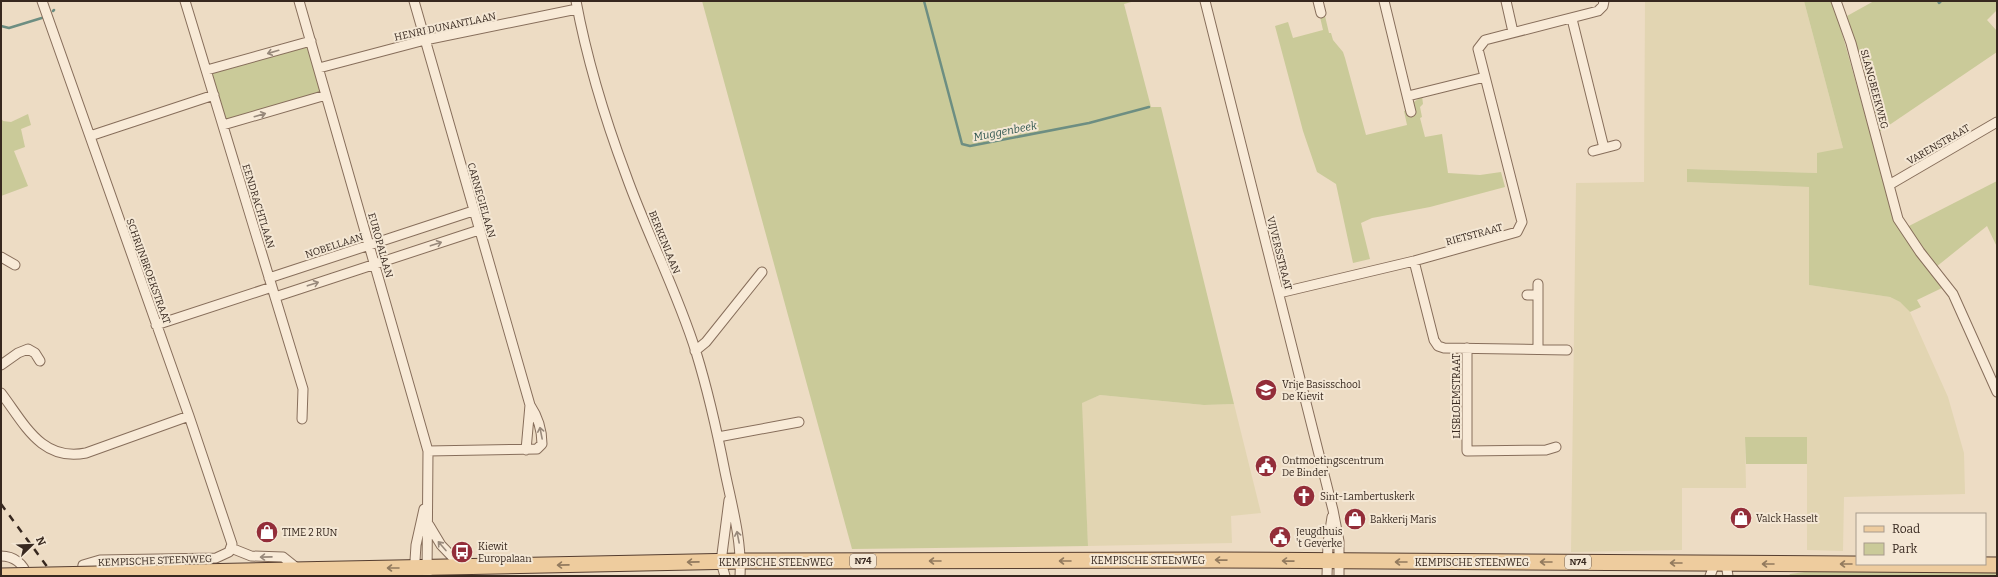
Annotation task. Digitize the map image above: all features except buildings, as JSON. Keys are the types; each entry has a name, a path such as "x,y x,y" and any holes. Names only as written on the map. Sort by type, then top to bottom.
{"main road":[{"name":"KEMPISCHE STEENWEG","path":"1,576 299,570 420,572 462,566 740,569 1217,560 1333,569 1720,570 1997,565"}],"street":[{"name":"SCHRIJNBROEKSTRAAT","path":"42,1 189,416 231,538 231,548"},
{"name":"EENDRACHTLAAN","path":"185,1 276,296 303,389 302,419"},
{"name":"EUROPALAAN","path":"299,1 428,451 428,522 420,572"},
{"name":"CARNEGIELAAN","path":"414,1 473,211 530,405 536,415 542,434 542,444 538,449 428,451"},
{"name":"VIJVERSSTRAAT","path":"1205,1 1333,510 1339,541 1333,569"},
{"path":"1318,1 1321,13"},
{"path":"1384,1 1411,112"},
{"path":"1506,1 1513,32"},
{"name":"SLANGBEEKWEG","path":"1836,1 1851,43 1898,219 1920,252 1953,294 1997,392"},
{"name":"RIETSTRAAT","path":"1279,293 1512,235 1517,232 1522,222 1478,49 1485,40 1513,32 1572,19 1598,11 1604,3"},
{"name":"HENRI DUNANTLAAN","path":"319,68 425,40 577,5"},
{"name":"BERKENLAAN","path":"577,5 594,76 626,175 678,304 695,351 718,436 730,493 741,551 740,569"},
{"path":"1572,19 1604,148"},
{"path":"207,70 311,41"},
{"path":"1408,96 1485,77"},
{"path":"90,136 214,95"},
{"path":"223,126 326,95"},
{"name":"VARENSTRAAT","path":"1889,185 1997,122"},
{"path":"1593,151 1616,145"},
{"name":"NOBELLAAN","path":"156,325 369,245 473,211"},
{"path":"276,296 479,230"},
{"path":"1,257 15,265"},
{"name":"LISBLOEMSTRAAT","path":"1414,260 1434,340 1438,346 1444,348 1538,348 1567,350"},
{"path":"695,351 706,342 762,272"},
{"path":"1538,284 1538,348"},
{"path":"1527,295 1538,295"},
{"name":"LISBLOEMSTRAAT","path":"1467,348 1467,451 1546,450 1556,447"},
{"path":"1,365 18,353 28,349 35,353 40,361"},
{"path":"1,393 41,444 62,454 74,456 189,416"},
{"name":"CARNEGIELAAN","path":"526,450 530,405"},
{"path":"718,436 799,422"},
{"name":"BERKENLAAN","path":"723,569 730,493"},
{"name":"EUROPALAAN","path":"420,572 416,545 427,496"},
{"name":"EUROPALAAN","path":"428,522 432,534 462,566"},
{"path":"231,548 251,556 283,558 299,570"},
{"name":"KEMPISCHE STEENWEG","path":"81,576 83,565 100,560 216,558 226,555 231,548"},
{"path":"4,556 19,562 27,576"},
{"path":"1,566 5,571 6,576"}],"shaded area":[{"path":"1645,1 1804,1 1843,148 1817,173 1688,169 1687,182 1809,187 1809,285 1890,297 1900,302 1910,312 1948,397 1964,453 1965,494 1844,497 1843,551 1807,550 1807,437 1745,437 1746,488 1682,488 1682,550 1571,552 1576,183 1644,182"},
{"path":"1100,395 1204,405 1234,404 1261,513 1231,516 1232,543 1088,546 1081,403"}],"green space":[{"path":"702,1 1135,1 1124,4 1151,107 1161,107 1234,404 1204,405 1100,395 1082,403 1088,546 852,549"},
{"path":"1804,1 1833,1 1884,183 1922,262 1942,288 1917,300 1921,307 1910,312 1900,302 1890,297 1809,285 1809,187 1687,182 1687,169 1817,173 1817,153 1843,148"},
{"path":"1874,1 1997,1 1997,10 1987,20 1997,31 1997,52 1879,132 1847,16"},
{"path":"1325,16 1329,33 1331,33 1333,40 1343,52 1366,135 1407,125 1404,111 1407,110 1409,116 1416,115 1414,102 1422,96 1423,104 1420,107 1422,117 1420,118 1425,137 1442,134 1448,173 1480,175 1501,172 1505,187 1430,207 1372,218 1361,223 1370,259 1353,263 1336,184 1317,172 1303,131 1275,26 1288,22 1293,38 1323,30 1320,17"},
{"path":"309,46 321,92 225,121 211,73"},
{"path":"28,114 31,125 21,129 25,147 14,151 28,186 1,196 1,118 3,121 11,122"},
{"path":"1997,181 1997,247 1987,226 1936,267 1907,227"},
{"path":"1745,437 1807,437 1807,464 1746,464"},
{"path":"1820,570 1997,570 1997,576 1789,576 1790,574"}],"waterway":[{"name":"Muggenbeek","path":"924,1 962,144 970,146 1089,123 1149,107"},
{"path":"1938,1 1939,3 1941,1"},
{"name":"Muggenbeek","path":"1,26 9,28 45,17"}],"railway":[{"path":"1,504 54,576"}],"place":[{"name":"Vrije Basisschool De Kievit","path":"1266,390"},
{"name":"Ontmoetingscentrum De Binder","path":"1266,466"},
{"name":"Sint-Lambertuskerk","path":"1304,496"},
{"name":"Valck Hasselt","path":"1741,518"},
{"name":"Bakkerij Maris","path":"1355,519"},
{"name":"TIME 2 RUN","path":"267,532"},
{"name":"Jeugdhuis 't Geverke","path":"1280,537"},
{"name":"Kiewit Europalaan","path":"462,552"}]}
